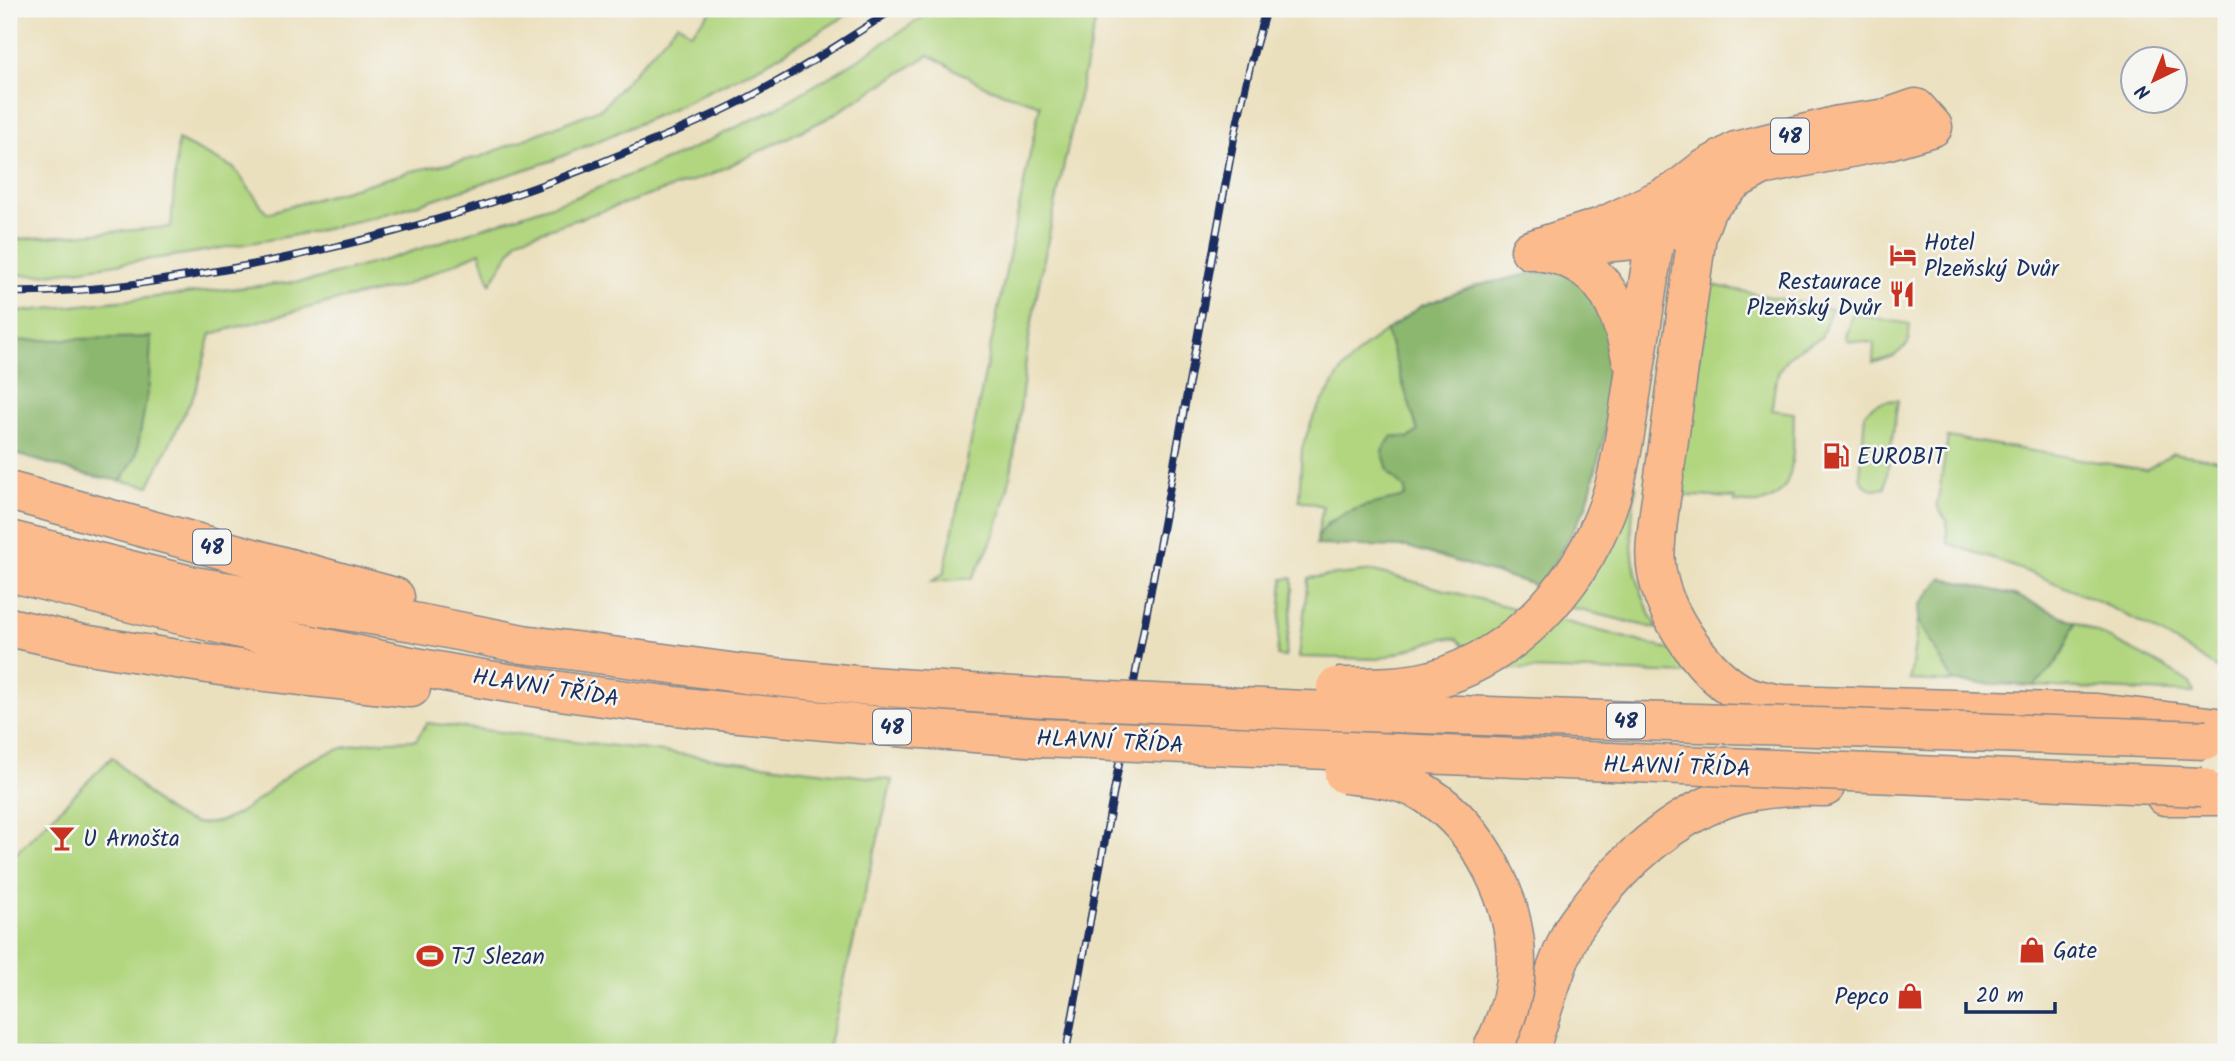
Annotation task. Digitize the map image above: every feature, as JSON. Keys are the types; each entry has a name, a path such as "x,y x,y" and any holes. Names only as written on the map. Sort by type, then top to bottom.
{"main road":[{"name":"48","path":"1045,698 1139,682 1361,687 1408,684 1440,677 1490,655 1521,632 1552,603 1574,575 1593,542 1614,488 1623,450 1655,238 1661,216 1691,200 1734,181 1761,166 1885,141 1933,127 1916,108 1887,118 1776,139 1737,151 1703,170 1691,200 1697,235 1656,536 1656,569 1664,597 1707,666 1732,687 1759,700 1782,704 2097,713 2216,733"},
{"name":"48","path":"1530,250 1691,200"},
{"path":"1604,226 1655,238 1676,256 1690,281"},
{"path":"1530,250 1655,238"},
{"name":"48","path":"1530,250 1567,257 1601,281 1620,315 1634,374"},
{"name":"48","path":"9,491 415,612"},
{"name":"48","path":"9,540 194,586 644,640 745,674 856,685 1045,698 1319,711 2216,733"},
{"name":"48","path":"9,572 176,613 405,676"},
{"name":"48","path":"9,627 83,644 239,669 405,676"},
{"name":"HLAVNÍ TŘÍDA","path":"405,676 549,715 630,725 741,714 1042,738 2214,792"},
{"name":"48","path":"1042,738 1126,766 1344,774 1396,781 1425,793 1448,811 1479,845 1492,866 1508,914 1515,948 1515,980 1504,1028 1491,1052"},
{"name":"48","path":"1529,1052 1573,929 1602,890 1620,869 1649,844 1698,811 1726,798 1787,786 2214,792"}],"green space":[{"path":"713,9 857,9 763,65 663,113 551,161 397,211 313,232 193,253 41,275 9,275 9,240 171,227 178,140 234,168 267,213 412,171 480,157 602,108 678,23 691,33"},
{"path":"935,9 1098,9 1032,321 1008,486 988,549 972,578 931,582 944,573 1040,105 986,87 929,55 828,118 710,175 518,239 490,284 480,252 403,286 338,300 211,334 196,390 149,486 121,481 136,456 149,384 25,341 9,341 9,313 313,280 395,257 576,197 681,154 774,109 846,67"},
{"path":"1533,273 1562,273 1580,280 1617,341 1616,391 1586,507 1554,564 1536,588 1531,584 1408,547 1316,545 1320,533 1339,516 1352,510 1405,497 1405,489 1389,473 1382,451 1392,436 1409,438 1418,431 1386,331 1421,306 1475,286"},
{"path":"1712,285 1831,309 1821,338 1789,357 1778,373 1772,410 1794,413 1792,465 1784,488 1776,496 1761,503 1735,502 1735,498 1673,495"},
{"path":"1852,314 1910,324 1908,344 1894,356 1873,363 1874,343 1847,340 1845,336"},
{"path":"1386,331 1418,431 1409,438 1389,473 1405,489 1405,498 1368,505 1328,522 1317,538 1323,506 1299,500 1302,448 1314,415 1342,370 1365,346"},
{"path":"151,337 149,384 136,456 121,481 87,475 9,452 9,341"},
{"path":"1898,400 1885,488 1870,488 1860,477 1865,413 1872,406"},
{"path":"1948,437 2146,470 2173,453 2226,461 2226,674 2158,632 2107,606 2028,572 1947,543 1947,522 1937,505"},
{"path":"1628,484 1636,486 1632,542 1637,577 1658,629 1568,607"},
{"path":"1374,571 1675,651 1694,674 1486,668 1457,639 1443,638 1379,659 1299,657 1308,578"},
{"path":"1293,578 1293,601 1285,657 1277,656 1283,579"},
{"path":"1941,578 2015,595 2075,622 2064,650 2055,664 2033,686 1954,682 1918,620 1920,605"},
{"path":"1918,620 1954,682 1910,680"},
{"path":"2075,622 2176,674 2190,683 2194,693 2033,686 2060,657"},
{"name":"TJ Slezan","path":"427,723 892,780 827,1052 9,1052 9,860 112,757 164,808 185,820 201,824 232,817 246,809 308,762 359,744 416,740"}],"railway":[{"path":"9,292 98,288 245,266 343,245 488,204 582,170 715,114 797,70 894,9"},
{"path":"1066,1052 1234,138 1266,9"}],"place":[{"name":"Hotel Plzeňský Dvůr","path":"1903,255"},
{"name":"Restaurace Plzeňský Dvůr","path":"1902,294"},
{"name":"EUROBIT","path":"1836,456"},
{"name":"U Arnošta","path":"62,838"},
{"name":"Gate","path":"2032,950"},
{"name":"TJ Slezan","path":"430,956"},
{"name":"Pepco","path":"1910,996"}]}
